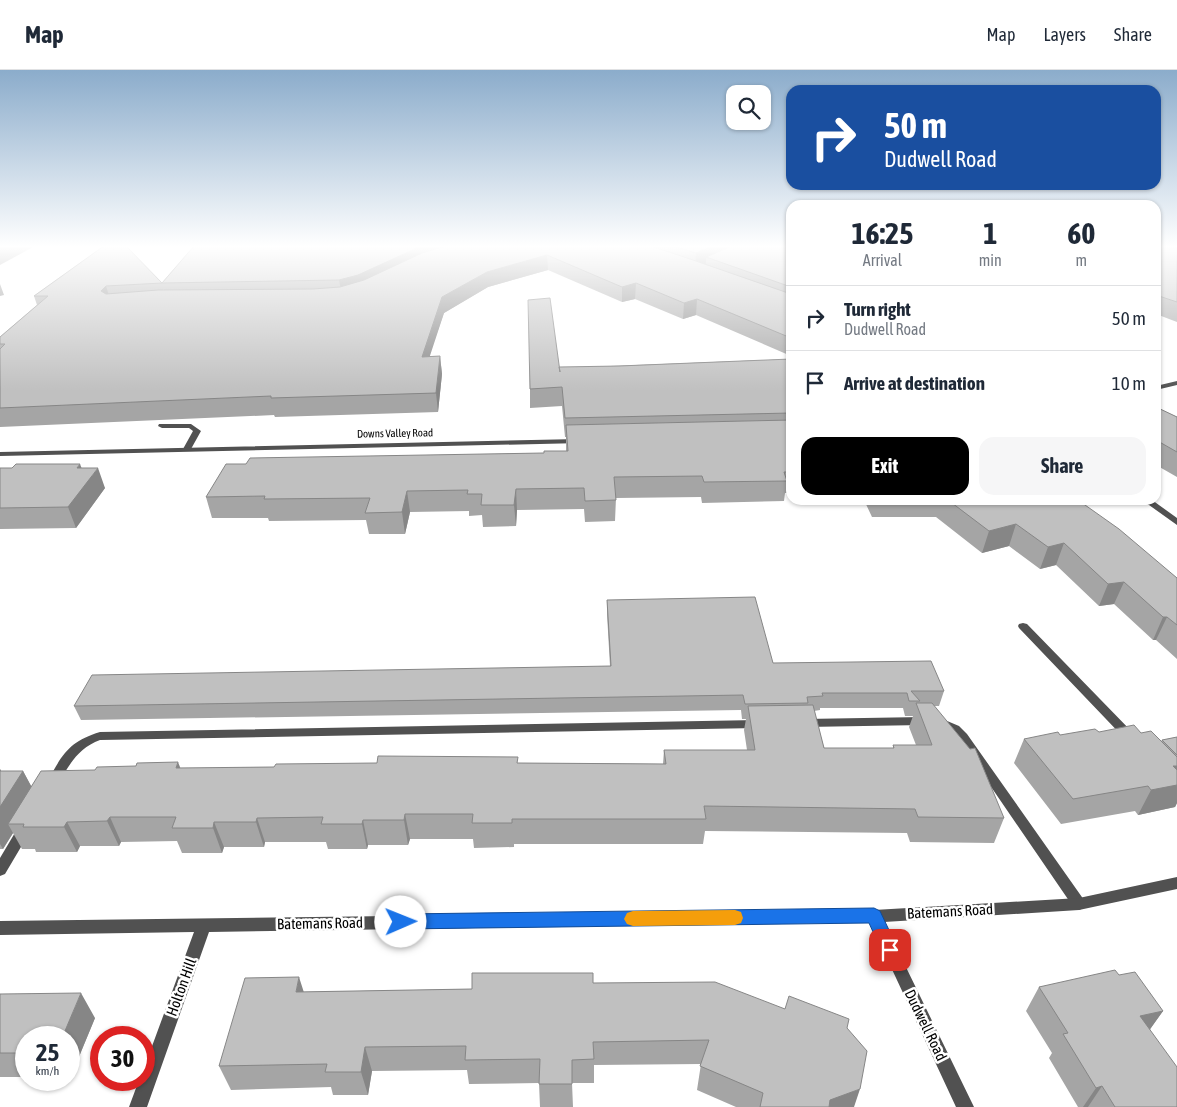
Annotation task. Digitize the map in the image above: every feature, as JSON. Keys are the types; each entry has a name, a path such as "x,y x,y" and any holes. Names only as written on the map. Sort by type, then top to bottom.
{"street":[{"path":"1161,387 1177,383"},
{"path":"162,426 192,426 197,432 187,448"},
{"name":"Downs Valley Road","path":"0,454 187,448 584,440"},
{"path":"1153,505 1177,522"},
{"path":"1023,626 1140,746"},
{"path":"790,724 934,721 955,728 1079,904"},
{"path":"50,788 74,750 80,744 100,736 770,724"},
{"path":"0,870 30,821"},
{"name":"Batemans Road","path":"0,928 874,916 1079,904 1177,884"},
{"name":"Dudwell Road","path":"874,916 965,1107"},
{"name":"Holton Hill","path":"138,1107 204,924"}],"building":[{"path":"36,294 447,294 442,297 422,357 440,356 436,393 271,398 271,396 0,408 0,349 5,344 0,344 0,337 48,296 34,296"},
{"path":"663,294 786,294 786,336 697,299 684,303"},
{"path":"1161,294 1177,294 1177,302 1161,297"},
{"path":"550,298 559,367 786,359 786,413 565,418 562,387 530,389 528,300"},
{"path":"1161,409 1177,417 1177,452 1161,443"},
{"path":"786,420 786,472 784,472 786,481 704,482 702,476 614,477 616,500 585,501 584,488 516,489 514,505 481,505 482,494 467,494 468,490 407,491 402,512 365,513 370,498 264,499 265,496 206,497 226,464 246,464 250,458 568,451 566,425"},
{"path":"16,464 80,464 77,468 98,468 68,507 0,508 0,468 12,468"},
{"path":"955,505 1085,505 1119,529 1177,578 1177,625 1167,617 1163,617 1124,582 1108,584 1064,543 1048,547 1016,524 989,531"},
{"path":"755,597 773,663 931,661 944,691 911,691 920,701 909,701 907,693 822,693 823,696 807,697 808,703 745,704 743,695 74,706 92,675 611,666 607,600"},
{"path":"916,703 932,703 970,749 975,748 1004,818 918,817 915,809 704,806 706,819 512,819 512,823 472,823 473,814 405,814 404,820 363,820 362,824 321,824 323,817 257,818 256,822 214,822 213,828 172,828 176,817 110,817 107,821 67,822 64,827 23,827 24,824 8,824 41,771 95,770 97,767 136,766 137,763 178,762 176,768 274,767 276,764 377,763 378,756 518,757 517,763 666,764 664,750 755,750 748,706 813,705 824,748 894,748 893,745 932,745"},
{"path":"1134,725 1141,733 1151,731 1177,757 1177,766 1173,766 1177,770 1177,785 1151,790 1148,786 1073,799 1024,739 1058,732 1060,735 1095,729 1099,732"},
{"path":"1177,737 1177,755 1162,740"},
{"path":"0,771 23,771 0,807"},
{"path":"1115,970 1119,975 1135,972 1163,1011 1140,1016 1177,1067 1177,1107 1115,1107 1102,1086 1096,1088 1063,1034 1068,1033 1039,987"},
{"path":"472,973 593,973 593,983 715,982 785,1009 789,996 849,1019 847,1028 867,1051 860,1089 830,1100 829,1107 760,1107 763,1093 700,1066 709,1040 593,1042 594,1059 572,1060 572,1084 539,1084 540,1059 465,1060 466,1046 365,1047 361,1072 325,1072 327,1064 219,1066 245,978 299,977 296,992 472,989"},
{"path":"81,993 67,1026 15,1026 15,1053 0,1053 0,994"}],"slow traffic":[{"path":"633,919 735,918"}],"route":[{"path":"401,922 874,916 890,950"}]}
